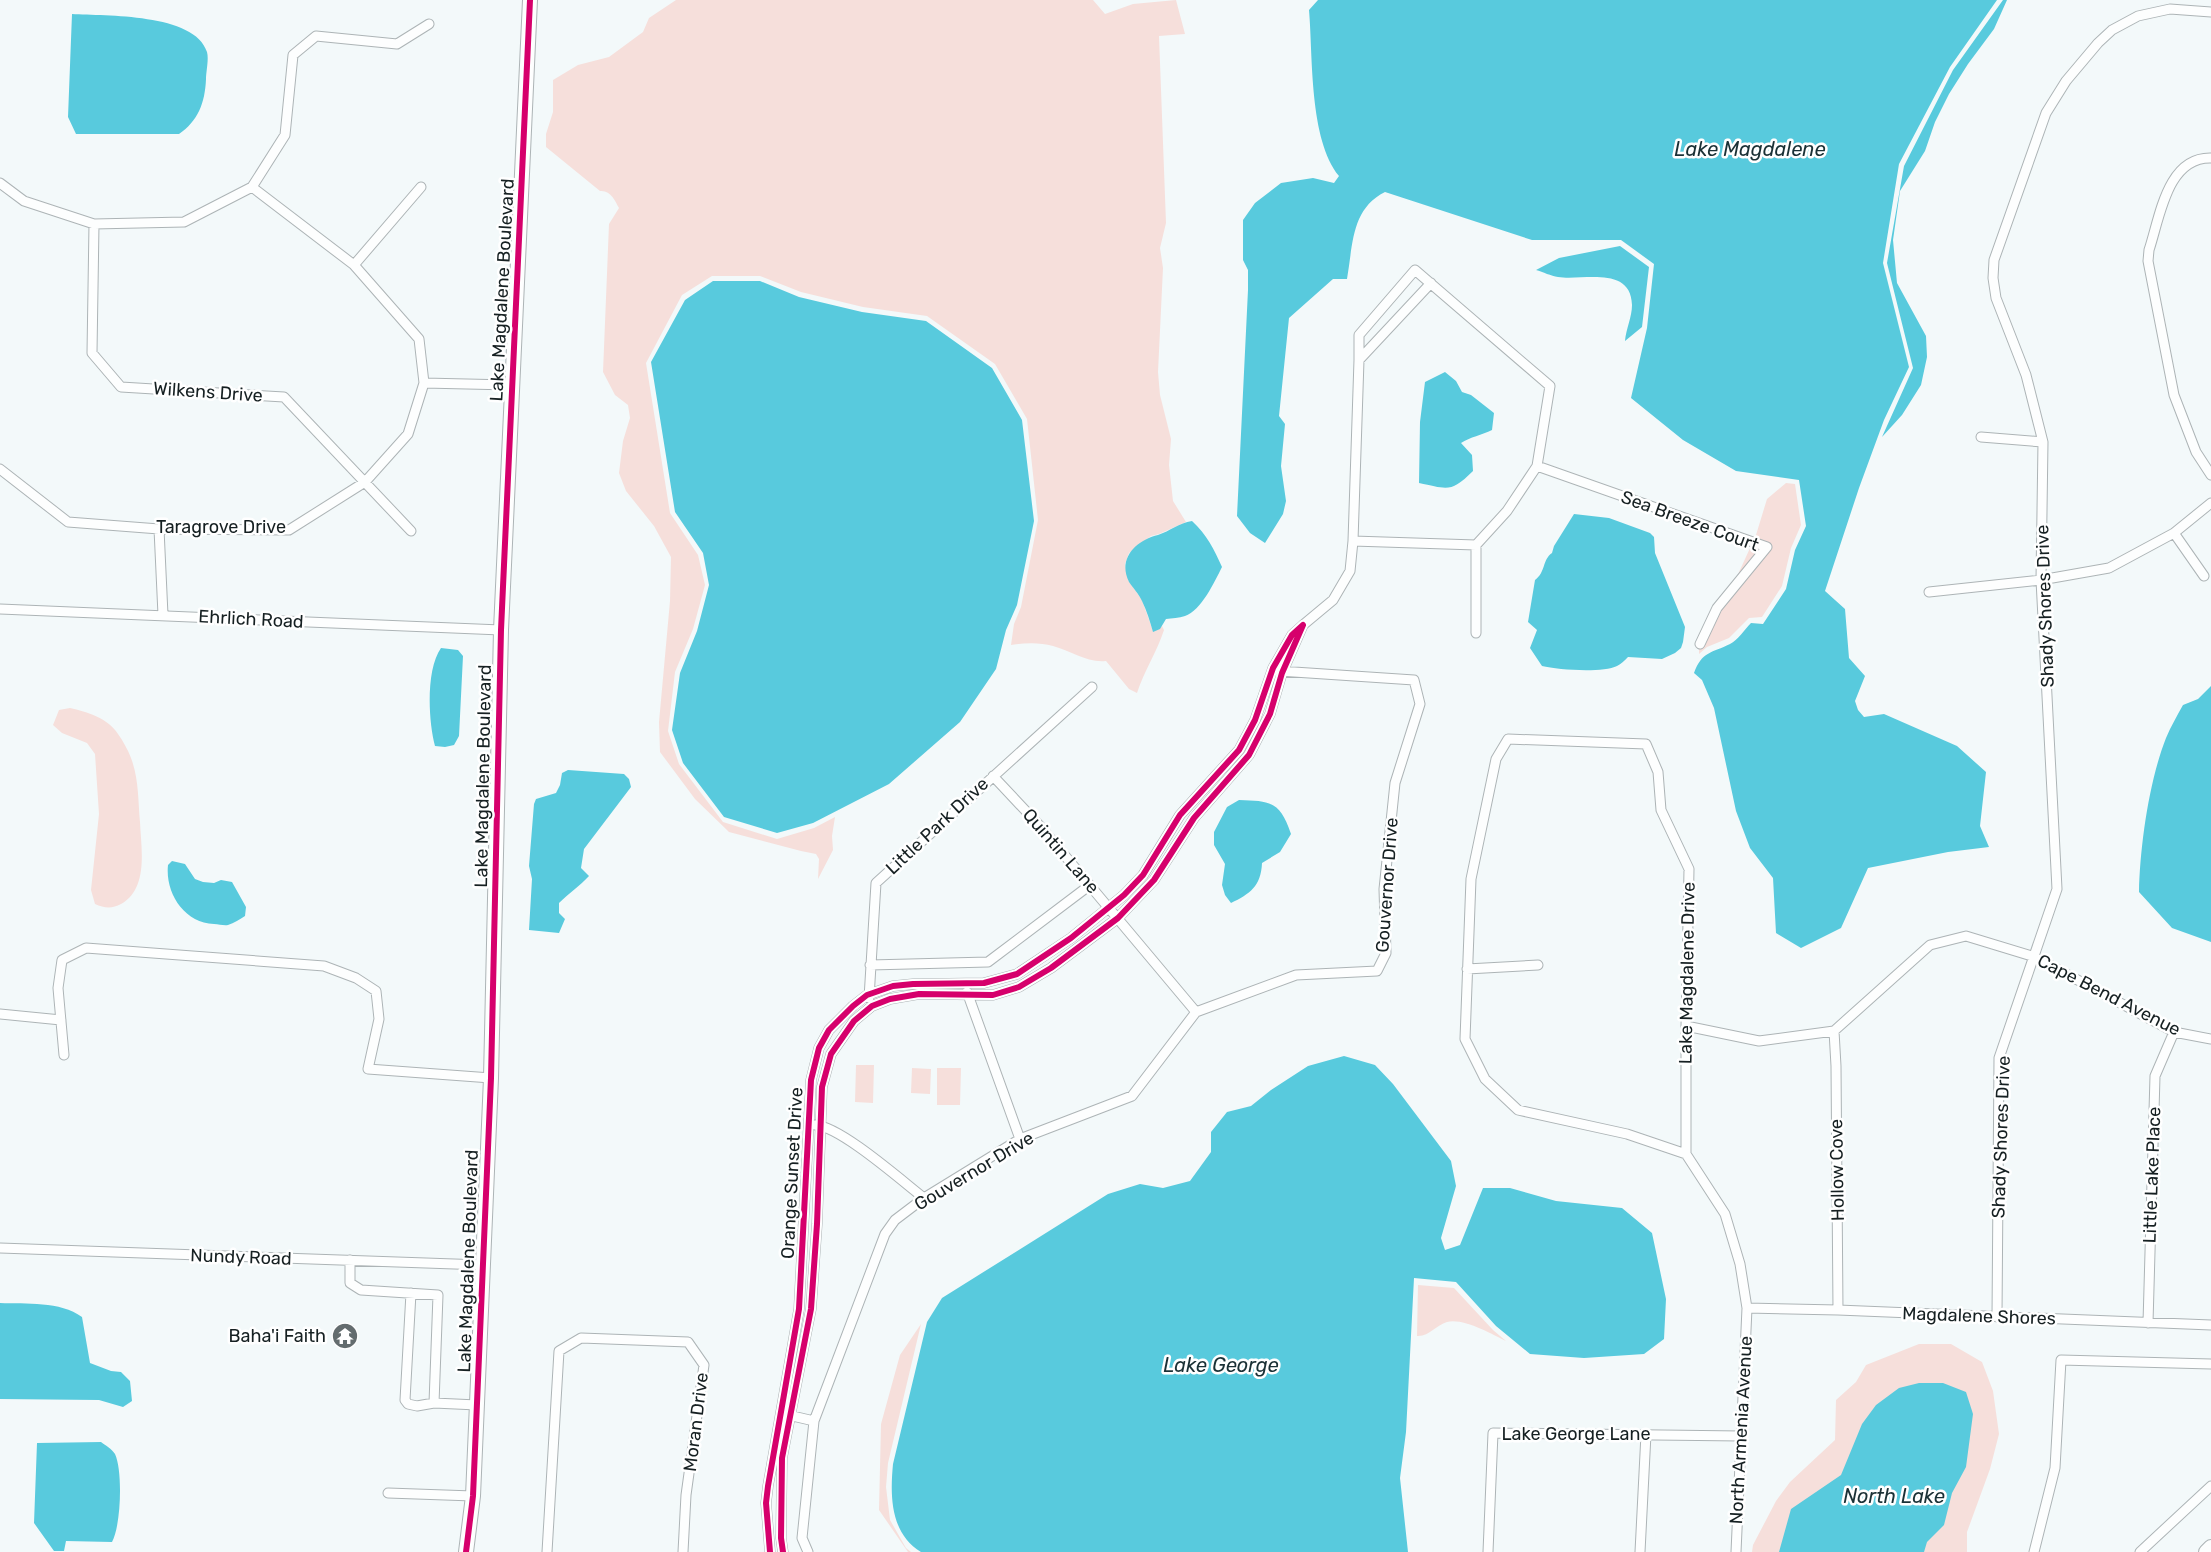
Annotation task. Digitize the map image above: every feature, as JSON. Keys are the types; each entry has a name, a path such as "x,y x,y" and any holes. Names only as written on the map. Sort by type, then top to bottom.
{"street":[{"name":"Lake Magdalene Boulevard","path":"466,1552 473,1496 491,1078 501,630 530,0"},
{"name":"Shady Shores Drive","path":"1997,1317 1999,1058 2057,888 2042,580 2043,442 2026,375 2000,311 1993,278 1997,249 2046,113 2066,81 2098,43 2125,22 2155,12 2185,9 2211,12"},
{"path":"0,183 24,201 94,224 184,222 252,187 285,135 294,55 316,36 397,44 429,24"},
{"path":"2211,158 2194,161 2175,175 2149,250 2148,261 2174,395 2196,452 2211,475"},
{"name":"Taragrove Drive","path":"0,469 68,522 159,529 290,530 365,482 408,434 424,383 419,339 354,266 252,187"},
{"path":"354,266 421,188"},
{"name":"Wilkens Drive","path":"94,224 92,353 121,387 284,397 411,531"},
{"name":"Orange Sunset Drive","path":"770,1552 766,1503 779,1413 799,1309 808,1125 812,1080 819,1048 829,1030 867,995 893,986 984,983 1017,975 1062,944 1110,908 1143,875 1180,815 1239,750 1256,720 1292,634 1333,600 1350,571 1353,541 1359,334 1415,270 1550,386 1537,466 1507,511 1476,545"},
{"path":"1359,360 1431,283"},
{"path":"424,383 513,385"},
{"path":"1981,437 2043,442"},
{"name":"Sea Breeze Court","path":"1537,466 1767,547 1717,608 1700,644"},
{"path":"1929,592 2042,580 2109,568 2174,533 2211,503"},
{"path":"159,529 162,615"},
{"path":"2174,533 2204,576"},
{"path":"1353,541 1476,545 1476,633"},
{"name":"Ehrlich Road","path":"0,609 501,630"},
{"name":"Orange Sunset Drive","path":"783,1552 780,1493 782,1458 811,1309 822,1087 831,1054 854,1021 872,1006 890,999 919,994 993,995 1019,987 1051,968 1118,918 1154,880 1194,818 1249,755 1270,714 1277,670"},
{"name":"Gouvernor Drive","path":"808,1552 802,1538 814,1421 885,1234 895,1220 924,1198 1020,1139 1132,1096 1196,1011 1296,975 1377,971 1386,953 1384,889 1395,783 1420,704 1414,680 1277,670"},
{"name":"Little Park Drive","path":"867,995 876,883 1092,687"},
{"name":"Lake Magdalene Drive","path":"1508,739 1646,744 1658,772 1661,810 1689,869 1686,1154 1627,1134 1518,1110 1485,1079 1465,1039 1467,969 1471,879 1496,759 1508,739"},
{"name":"Quintin Lane","path":"993,776 1040,826 1196,1011"},
{"path":"870,965 988,962 1090,885"},
{"name":"Cape Bend Avenue","path":"1834,1031 1930,945 1966,936 2035,957 2174,1032 2211,1039"},
{"path":"64,1055 58,988 62,960 86,948 324,966 356,978 376,991 379,1019 368,1069 491,1078"},
{"path":"1467,969 1538,965"},
{"path":"966,984 967,995 1020,1139"},
{"path":"867,995 872,1006"},
{"path":"0,1014 61,1020"},
{"path":"1686,1026 1759,1041 1834,1031"},
{"name":"Hollow Cove","path":"1834,1031 1838,1310"},
{"name":"Little Lake Place","path":"2148,1323 2155,1076 2174,1032"},
{"path":"808,1125 820,1125 840,1134 924,1198"},
{"path":"1686,1154 1725,1214 1740,1264 1747,1308"},
{"name":"Nundy Road","path":"0,1248 483,1265"},
{"path":"350,1260 350,1283 362,1290 438,1295 434,1403"},
{"path":"411,1293 405,1400 408,1404 417,1406 434,1403 477,1405"},
{"name":"Magdalene Shores","path":"1747,1308 2211,1325"},
{"name":"North Armenia Avenue","path":"1736,1552 1747,1308"},
{"name":"Moran Drive","path":"548,1552 559,1351 581,1338 688,1342 704,1365 686,1494 684,1552"},
{"path":"2034,1552 2055,1468 2061,1360 2211,1364"},
{"path":"779,1413 814,1421"},
{"name":"Lake George Lane","path":"1488,1552 1493,1433 1741,1437"},
{"path":"1640,1552 1646,1434"},
{"path":"2140,1552 2211,1486"},
{"path":"388,1493 473,1496"},
{"path":"2206,1552 2211,1547"}],"shaded area":[{"path":"676,0 1093,0 1105,14 1133,4 1176,0 1185,34 1159,36 1166,223 1160,248 1163,268 1158,372 1160,395 1171,439 1169,465 1173,501 1186,522 1151,536 1129,553 1125,564 1128,580 1142,600 1153,631 1162,626 1164,630 1137,693 1129,689 1106,661 1086,658 1048,645 1032,643 1011,645 1038,520 1027,419 995,364 927,316 863,307 801,292 760,276 712,276 682,295 646,363 670,513 698,555 705,585 693,629 675,672 668,731 679,764 723,822 777,839 814,828 835,817 832,836 833,850 818,879 819,859 816,854 729,832 695,799 660,752 659,722 670,601 671,557 654,526 626,491 619,473 623,441 630,418 628,405 615,395 603,372 609,224 619,208 610,194 600,191 546,147 546,134 553,112 553,80 578,65 609,57 643,32 649,18"},
{"path":"1786,483 1795,484 1801,525 1791,548 1782,586 1762,617 1749,618 1729,638 1707,647 1699,654 1699,638 1734,583 1756,535 1767,499"},
{"path":"70,708 97,716 114,728 128,752 136,774 141,844 140,878 130,897 114,907 95,904 91,890 99,814 95,754 87,743 62,733 53,725 59,710"},
{"path":"856,1065 874,1065 873,1103 855,1102"},
{"path":"912,1068 931,1069 930,1094 911,1093"},
{"path":"937,1068 961,1068 960,1105 937,1105"},
{"path":"1418,1285 1454,1288 1506,1341 1477,1327 1454,1321 1447,1322 1425,1335 1417,1336"},
{"path":"921,1324 888,1463 886,1487 890,1520 906,1548 911,1552 908,1552 879,1510 881,1424 900,1355"},
{"path":"1919,1344 1951,1344 1982,1362 1993,1391 1999,1434 1990,1469 1967,1532 1967,1552 1752,1552 1753,1545 1776,1501 1790,1482 1835,1440 1836,1400 1856,1382 1866,1365"}],"water":[{"name":"Lake Magdalene","path":"1318,0 1997,0 1950,67 1899,164 1883,263 1909,367 1884,420 1825,591 1845,609 1849,658 1865,676 1855,701 1864,717 1884,714 1957,746 1986,772 1980,826 1989,847 1948,852 1868,868 1841,928 1801,948 1776,933 1773,878 1750,848 1736,811 1714,708 1702,680 1694,673 1700,660 1733,642 1751,623 1763,624 1786,589 1795,550 1806,526 1799,480 1736,471 1683,440 1631,398 1647,328 1654,264 1621,240 1532,240 1385,192 1374,199 1360,218 1356,229 1347,279 1333,279 1289,318 1279,416 1285,424 1281,466 1286,501 1283,514 1265,543 1250,533 1237,516 1248,290 1248,270 1243,260 1243,220 1255,203 1281,183 1313,178 1334,183 1339,176 1329,160 1322,141 1314,97 1309,10"},
{"path":"2003,0 2007,0 1994,29 1949,94 1935,122 1925,151 1900,191 1893,240 1897,283 1926,336 1927,357 1921,385 1902,415 1882,437 1913,368 1887,263 1904,166 1953,70"},
{"path":"72,14 126,17 168,23 199,39 208,55 205,88 199,111 186,129 179,134 76,134 68,117"},
{"path":"1620,246 1649,267 1642,327 1625,341 1632,305 1630,292 1623,284 1604,278 1558,277 1536,270 1559,258"},
{"path":"713,281 760,281 799,297 862,312 926,321 992,368 1022,420 1034,521 1017,605 1006,630 996,669 960,722 889,784 813,823 777,833 724,817 683,763 672,730 680,673 697,631 709,585 703,553 675,512 651,362 685,300"},
{"path":"1445,372 1456,381 1462,392 1471,395 1494,413 1492,430 1461,443 1472,455 1473,471 1449,488 1419,483 1420,422 1425,382"},
{"path":"1574,514 1609,518 1650,533 1654,537 1655,553 1685,627 1681,648 1675,653 1662,659 1628,657 1617,666 1602,670 1569,670 1542,666 1530,648 1537,630 1528,622 1535,580"},
{"path":"1192,521 1210,542 1222,567 1197,608 1185,616 1166,619 1160,629 1153,632 1144,605 1129,582 1126,573 1127,558 1136,546 1150,537"},
{"path":"441,648 458,650 463,656 459,736 454,745 445,747 435,746 430,709 433,669"},
{"path":"2211,686 2211,942 2172,928 2139,892 2146,814 2160,755 2183,705 2198,699"},
{"path":"568,770 624,774 629,779 631,787 584,849 581,868 589,876 559,903 559,913 565,919 559,933 529,930 532,879 529,866 534,804 536,799 556,793 562,773"},
{"path":"1239,800 1260,801 1273,805 1283,815 1291,834 1280,852 1262,863 1259,878 1253,888 1231,903 1222,885 1225,864 1214,845 1214,832 1227,807"},
{"path":"172,861 185,864 195,879 203,882 214,883 221,880 232,882 246,907 245,916 225,925 203,922 185,912 173,896 170,886 168,865"},
{"name":"Lake George","path":"1344,1056 1375,1065 1393,1084 1451,1161 1456,1186 1441,1238 1445,1250 1460,1245 1483,1188 1510,1188 1556,1201 1622,1208 1652,1233 1666,1299 1664,1339 1644,1354 1584,1358 1530,1354 1496,1326 1456,1282 1414,1278 1406,1432 1400,1478 1408,1552 921,1552 911,1544 903,1535 894,1513 893,1464 927,1322 942,1298 1108,1194 1140,1184 1163,1188 1190,1181 1211,1152 1211,1132 1227,1112 1251,1106 1308,1066"},
{"path":"0,1303 53,1306 64,1308 82,1317 90,1363 111,1371 121,1372 130,1381 132,1401 123,1407 99,1400 0,1399"},
{"name":"North Lake","path":"1919,1383 1943,1383 1966,1392 1973,1414 1966,1467 1952,1493 1944,1525 1927,1542 1924,1552 1779,1552 1791,1509 1841,1475 1862,1424 1876,1405 1899,1388"},
{"path":"101,1442 115,1454 118,1462 119,1512 112,1542 66,1541 64,1551 54,1551 34,1523 37,1443"}],"cycle path":[{"path":"466,1552 473,1496 491,1078 501,630 530,0"},
{"path":"770,1552 766,1503 799,1309 811,1080 819,1048 829,1030 867,995 893,986 984,983 1017,974 1071,938 1124,895 1143,875 1180,815 1239,750 1255,720 1273,668 1292,635 1303,625 1282,673 1270,714 1249,755 1194,818 1154,880 1118,918 1051,968 1019,987 993,995 919,994 890,999 872,1006 854,1021 831,1054 822,1087 811,1309 782,1458 781,1538 783,1552"}],"place":[{"name":"Baha'i Faith","path":"345,1336"}]}
